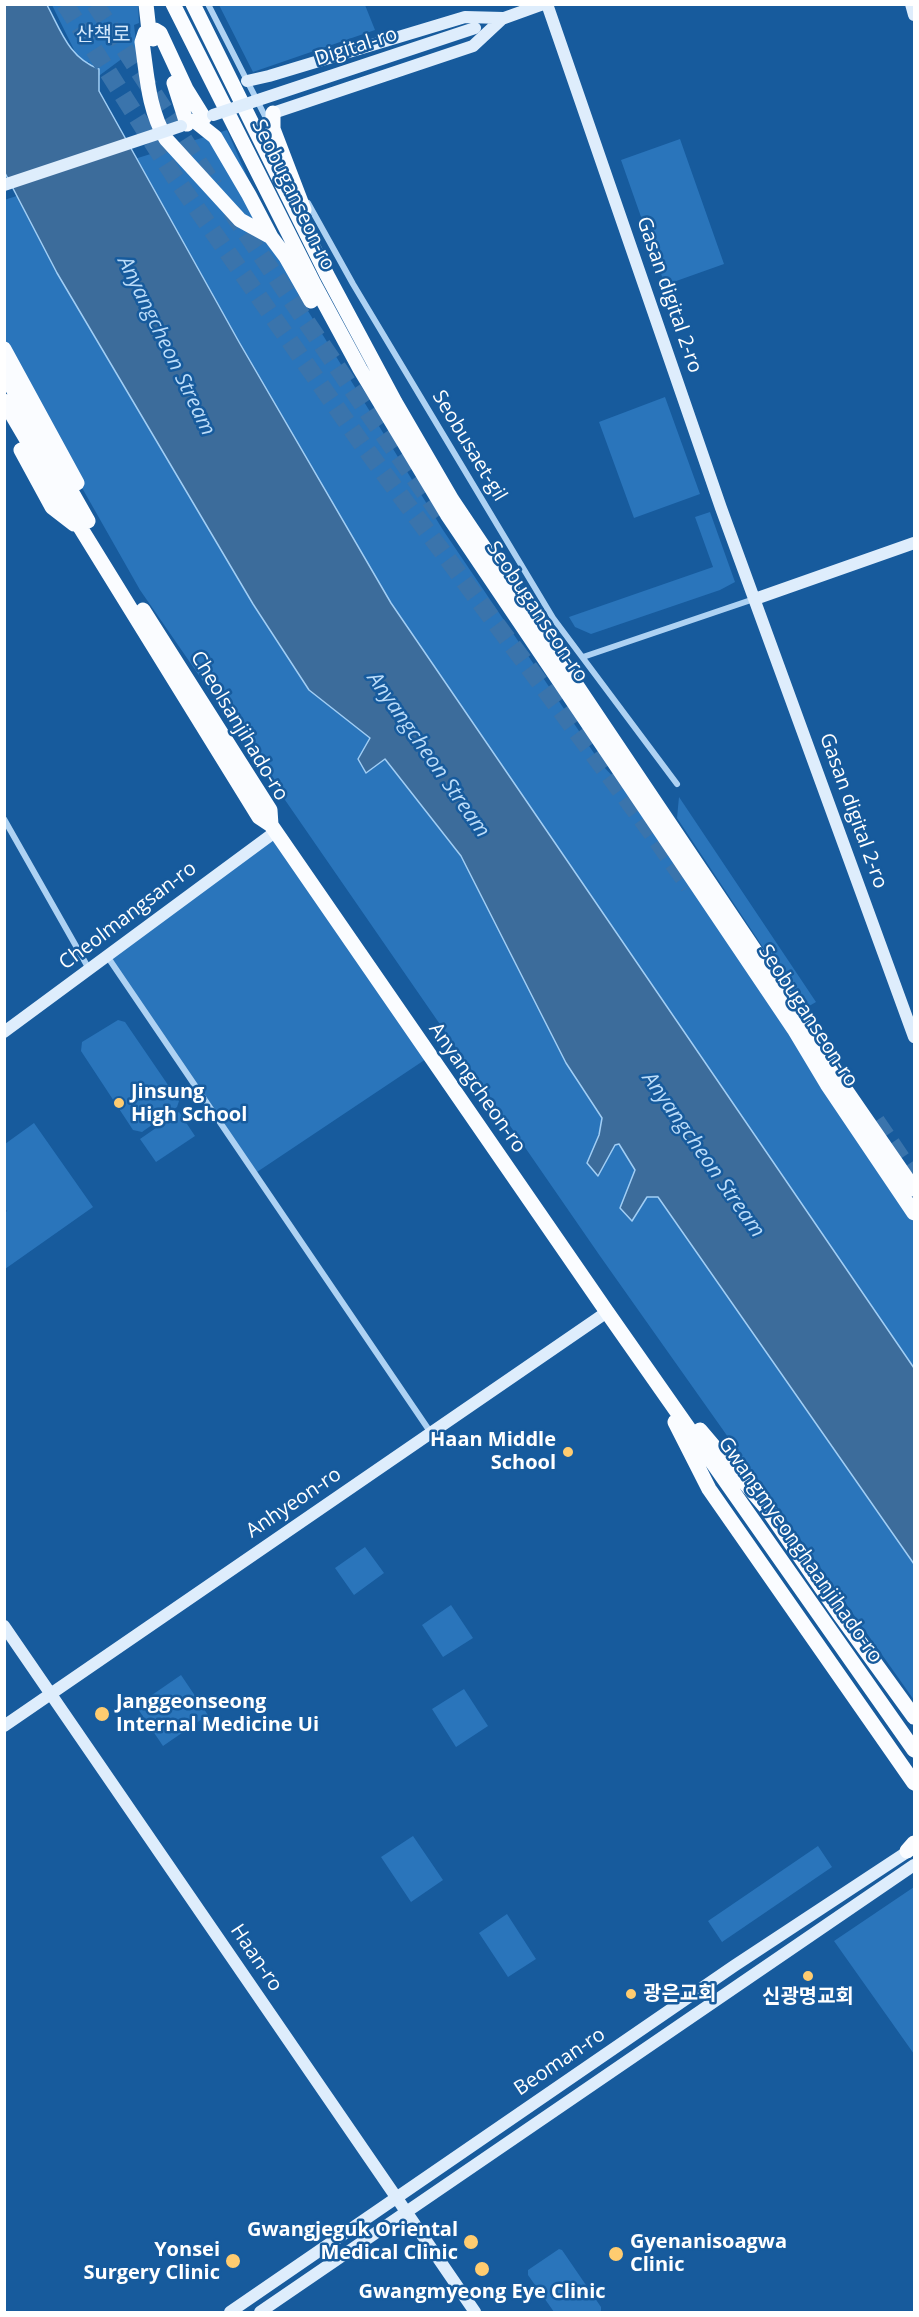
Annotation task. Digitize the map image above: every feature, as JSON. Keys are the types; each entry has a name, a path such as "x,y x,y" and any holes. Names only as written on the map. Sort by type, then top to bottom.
{"main road":[{"path":"146,4 149,31 179,94 196,121 215,137 271,237 286,257 342,355 398,446 420,472"},
{"name":"Seobuganseon-ro","path":"173,4 314,284 420,472 794,1029 827,1084 915,1214"},
{"name":"Seobuganseon-ro","path":"193,4 394,402 452,500 835,1070 845,1089 915,1189"},
{"path":"149,31 142,37 142,42 151,105 157,124 166,139 240,220 271,237"},
{"path":"267,110 276,139 346,309"},
{"path":"4,349 83,496 87,529"},
{"name":"Cheolsanjihado-ro","path":"4,373 87,529"},
{"name":"Cheolsanjihado-ro","path":"4,401 87,529 259,817 273,828"},
{"path":"4,420 52,507 87,529"},
{"name":"Anyangcheon-ro","path":"273,828 650,1374"},
{"path":"835,1070 915,1179"},
{"path":"650,1374 768,1510 838,1612 915,1717"},
{"path":"650,1374 709,1489 914,1781"},
{"name":"Gwangmyeonghaanjihado-ro","path":"650,1374 915,1750"}],"street":[{"path":"208,4 247,81 267,110 473,46 503,18"},
{"name":"Digital-ro","path":"4,185 545,4"},
{"name":"Gasan digital 2-ro","path":"545,4 755,599 915,1037"},
{"path":"911,4 915,15"},
{"path":"247,81 465,17 503,18"},
{"name":"Seobusaet-gil","path":"276,139 353,284 553,618 677,784"},
{"path":"583,657 915,543"},
{"path":"4,819 89,969"},
{"name":"Cheolmangsan-ro","path":"4,1032 273,828"},
{"path":"107,956 431,1433"},
{"name":"Anhyeon-ro","path":"4,1726 607,1312"},
{"name":"Haan-ro","path":"4,1626 475,2313"},
{"name":"Beoman-ro","path":"230,2313 734,1966 913,1851"},
{"name":"Beoman-ro","path":"260,2313 406,2212 913,1851"}],"green space":[{"name":"산책로","path":"52,5 138,5 139,23 134,25 137,51 127,55 96,78 89,62 80,62"},
{"path":"219,5 365,5 375,30 253,72"},
{"path":"227,130 300,298 443,530 602,765 621,785 800,1049 914,1223 914,1700 600,1256 140,590 77,479 5,342 4,200"},
{"path":"680,139 724,264 665,285 621,160"},
{"path":"665,397 700,494 634,518 599,422"},
{"path":"710,512 735,582 720,590 591,634 575,627 569,617 713,567 695,517"},
{"path":"679,797 816,1002 804,1009 677,818"},
{"path":"275,832 429,1057 254,1174 107,956"},
{"path":"118,1020 125,1022 179,1101 177,1107 142,1132 133,1130 81,1051 82,1042"},
{"path":"179,1112 195,1136 156,1162 140,1139"},
{"path":"34,1123 93,1207 5,1269 4,1213 7,1211 4,1208 5,1144"},
{"path":"365,1547 384,1573 354,1595 335,1568"},
{"path":"451,1605 473,1638 443,1657 422,1625"},
{"path":"181,1675 208,1715 163,1746 136,1706"},
{"path":"464,1689 488,1726 456,1747 432,1709"},
{"path":"413,1836 443,1880 411,1902 381,1857"},
{"path":"818,1846 832,1867 722,1942 708,1921"},
{"path":"914,1887 914,2054 834,1941"},
{"path":"507,1914 536,1959 508,1977 479,1933"},
{"path":"559,2249 562,2250 601,2307 601,2312 554,2312 528,2275 528,2270"}],"water":[{"name":"Anyangcheon Stream","path":"4,5 47,5 73,51 99,69 99,91 239,342 391,603 914,1368 914,1564 658,1197 647,1197 632,1221 620,1208 635,1170 619,1144 615,1145 598,1176 587,1163 599,1135 602,1118 566,1063 461,856 385,759 366,773 358,759 370,738 309,690 253,604 57,273 5,173"}],"tunnel":[{"path":"65,4 174,176 362,444 689,886"},
{"path":"95,4 214,186"},
{"path":"231,211 442,517"},
{"path":"876,1121 914,1177"}],"place":[{"name":"Jinsung High School","path":"119,1103"},
{"name":"Haan Middle School","path":"568,1452"},
{"name":"Janggeonseong Internal Medicine Ui","path":"102,1714"},
{"name":"신광명교회","path":"808,1976"},
{"name":"광은교회","path":"631,1994"},
{"name":"Gwangjeguk Oriental Medical Clinic","path":"471,2242"},
{"name":"Gyenanisoagwa Clinic","path":"616,2254"},
{"name":"Yonsei Surgery Clinic","path":"233,2261"},
{"name":"Gwangmyeong Eye Clinic","path":"482,2269"}]}
